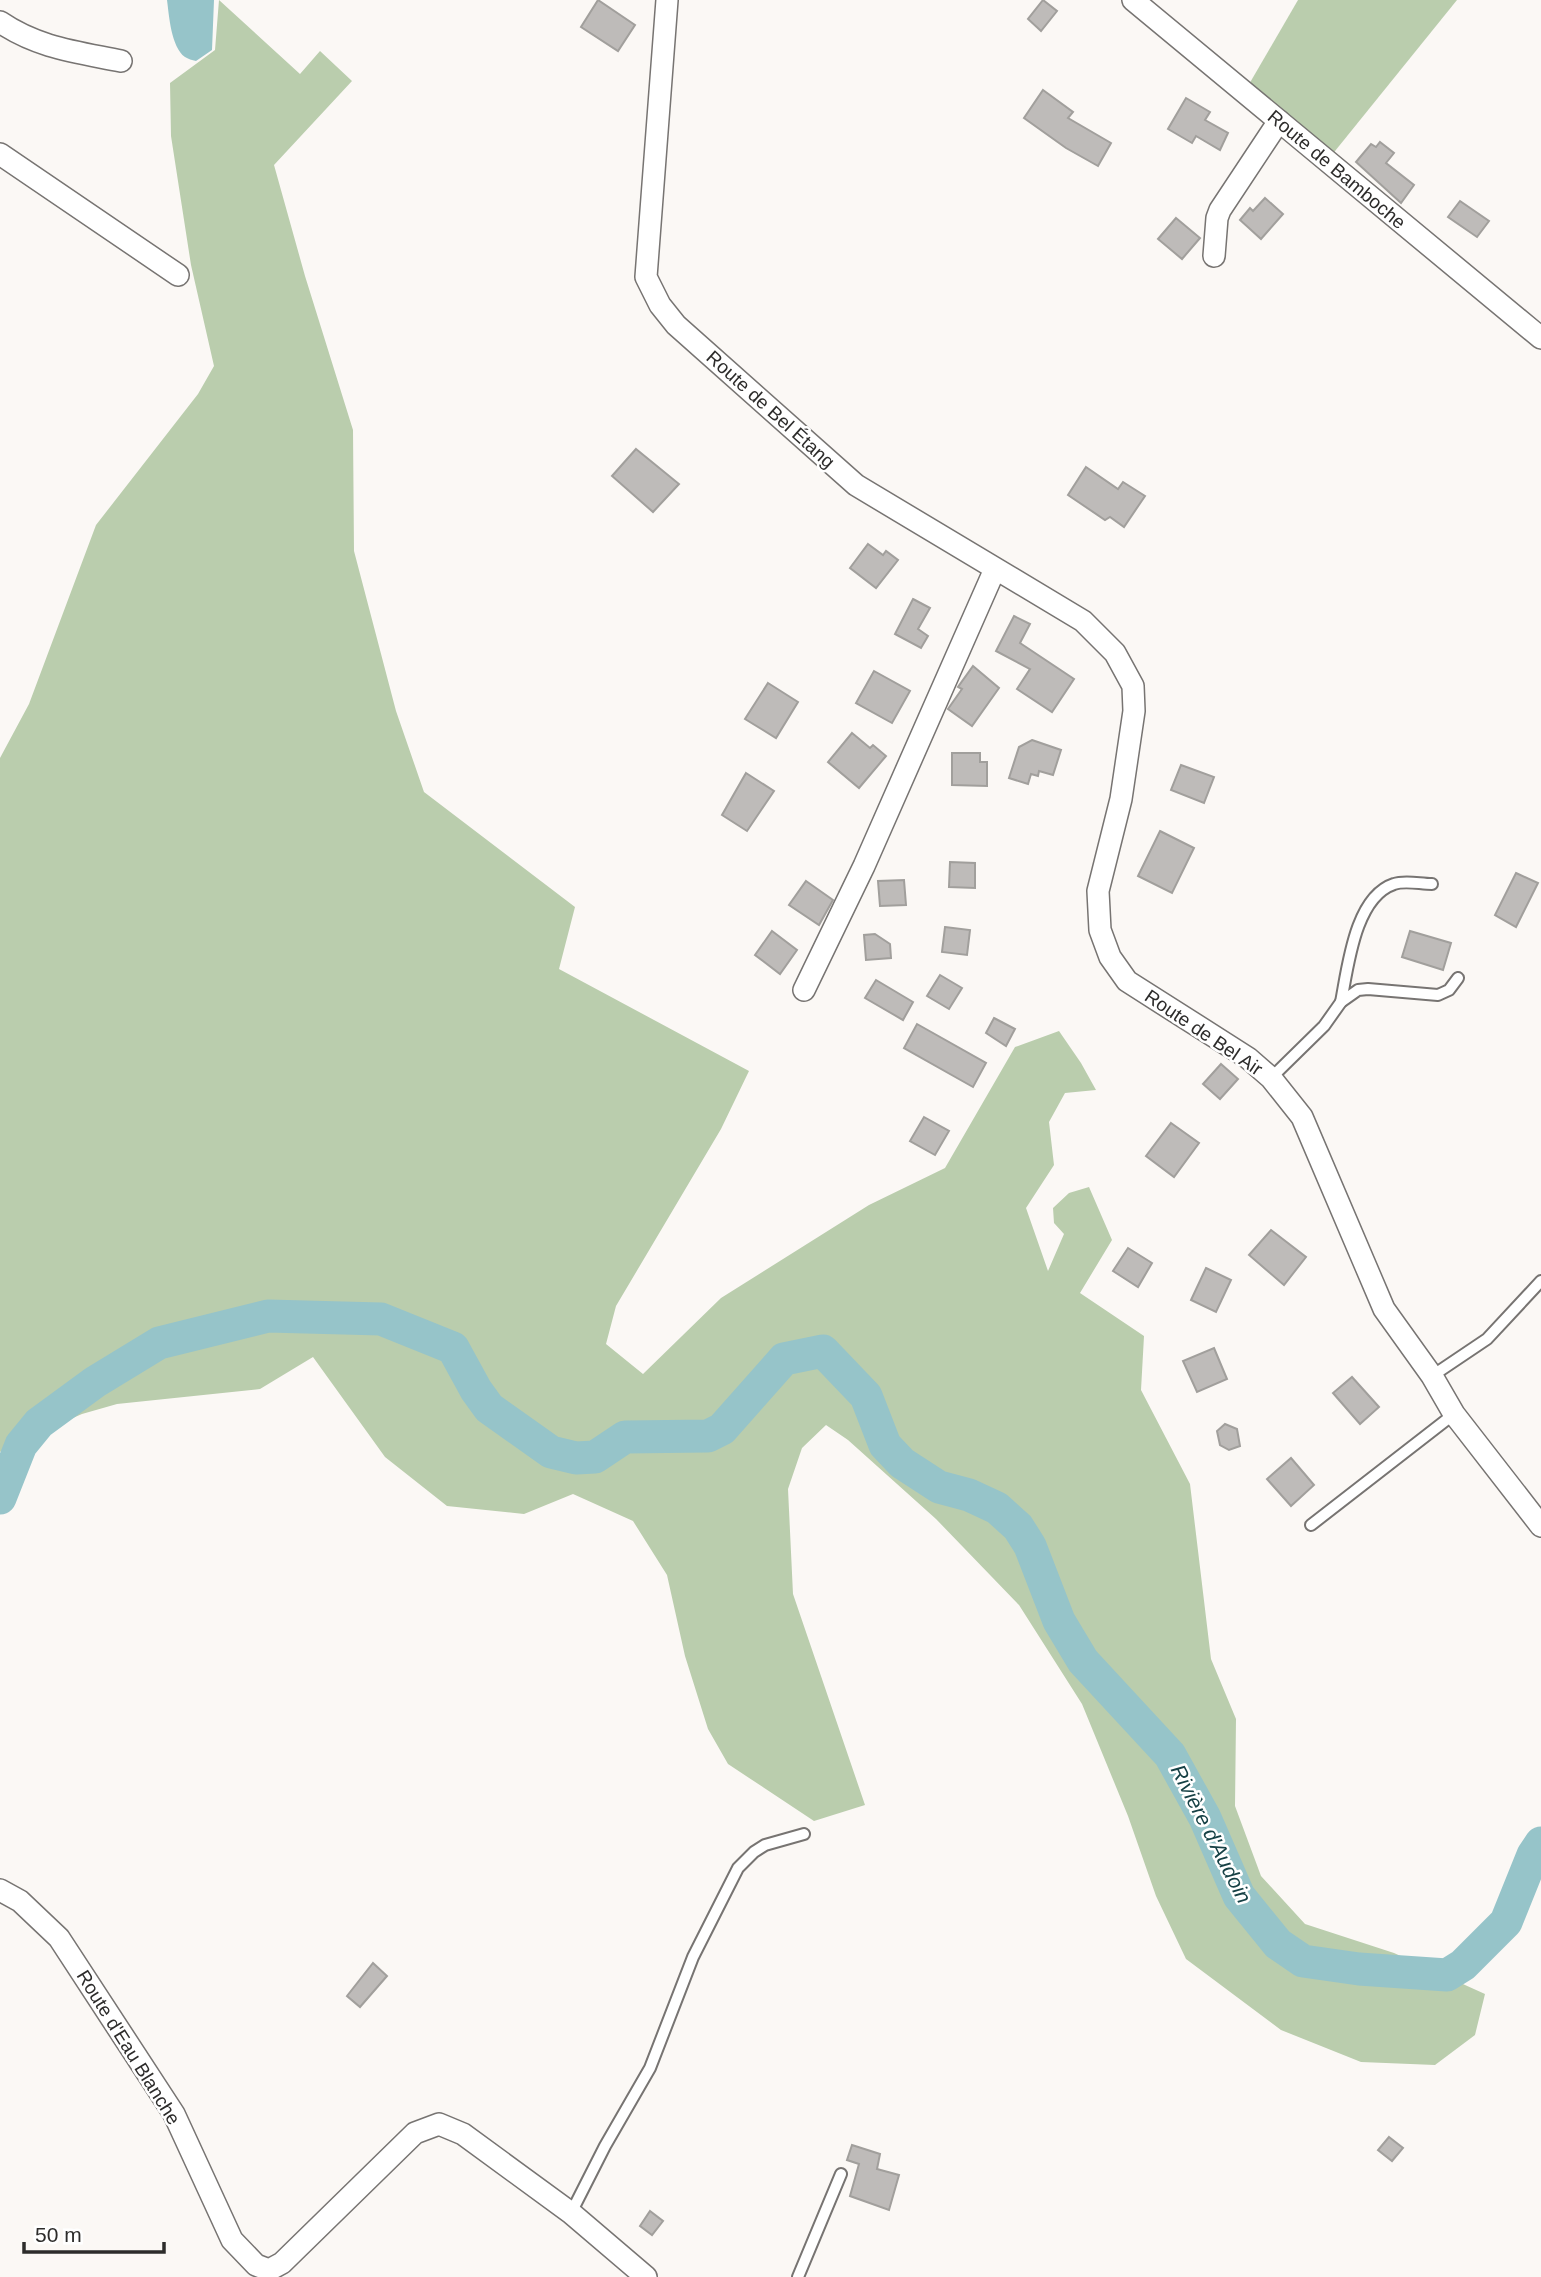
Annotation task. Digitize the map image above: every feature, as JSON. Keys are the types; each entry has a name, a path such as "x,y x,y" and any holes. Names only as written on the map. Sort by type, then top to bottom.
{"street":[{"name":"Route de Bel Étang","path":"667,0 646,277 660,305 677,325 856,485 1083,621 1115,653 1133,686"},
{"name":"Route de Bamboche","path":"1133,0 1541,338"},
{"path":"0,22 32,41 57,49 121,61"},
{"path":"1214,256 1220,210 1279,121"},
{"path":"0,154 178,275"},
{"path":"804,990 864,866 995,569"},
{"name":"Route de Bel Air","path":"1133,686 1134,711 1121,799 1098,891 1100,930 1110,957 1127,981 1248,1058 1271,1078 1302,1117 1384,1309 1432,1376 1454,1414 1541,1526"},
{"name":"Route d'Eau Blanche","path":"0,1890 20,1901 59,1938 174,2114 232,2240 256,2265 269,2270 282,2263 415,2133 439,2124 463,2134 571,2213 646,2277"}],"lane":[{"path":"1341,1002 1353,944 1369,901 1382,889 1397,883 1432,884"},
{"path":"1271,1078 1324,1026 1341,1002 1358,990 1438,995 1449,989 1458,978"},
{"path":"1432,1376 1487,1339 1541,1281"},
{"path":"1311,1525 1454,1414"},
{"path":"571,2213 605,2146 650,2068 693,1957 738,1868 765,1845 804,1834"},
{"path":"798,2277 841,2174"}],"green space":[{"path":"219,0 300,74 320,51 352,81 274,165 353,430 354,551 396,711 424,792 575,907 559,969 749,1071 721,1129 616,1306 606,1344 643,1374 721,1298 869,1205 945,1168 1015,1047 1059,1031 1096,1090 1065,1093 1049,1122 1054,1165 1026,1208 1048,1271 1064,1234 1054,1223 1053,1208 1069,1193 1089,1187 1112,1240 1080,1293 1144,1336 1141,1390 1190,1484 1211,1659 1236,1719 1235,1806 1261,1876 1305,1924 1394,1953 1485,1994 1475,2035 1435,2065 1361,2062 1281,2030 1186,1959 1156,1896 1128,1816 1082,1704 1019,1605 936,1519 848,1440 826,1425 802,1448 788,1489 793,1594 865,1805 814,1821 728,1764 708,1729 685,1656 667,1575 633,1521 573,1494 524,1514 447,1506 385,1457 313,1357 260,1389 117,1404 82,1414 0,1452 0,758 29,704 96,525 198,394 214,366 191,265 171,136 170,83 215,50"},
{"path":"1298,0 1457,0 1331,156 1248,86"}],"water":[{"path":"167,0 214,0 212,50 196,61 185,57 177,46"}],"building":[{"path":"598,0 635,25 618,51 581,27"},
{"path":"1043,0 1057,11 1041,31 1028,19"},
{"path":"1043,90 1073,112 1068,118 1111,143 1098,166 1066,148 1024,118"},
{"path":"1186,98 1210,112 1205,120 1228,133 1220,150 1196,136 1192,143 1168,129"},
{"path":"1380,142 1394,153 1386,163 1414,185 1401,203 1356,162 1371,144 1376,147"},
{"path":"1265,198 1283,214 1261,239 1240,220 1250,208 1253,211"},
{"path":"1460,201 1489,221 1477,237 1448,217"},
{"path":"1176,218 1200,238 1182,259 1158,239"},
{"path":"636,449 679,484 653,512 612,476"},
{"path":"1086,467 1118,489 1123,482 1145,496 1124,527 1110,517 1105,520 1068,495"},
{"path":"868,544 883,555 886,551 898,560 876,588 850,568"},
{"path":"913,599 930,608 918,629 928,636 921,648 895,634"},
{"path":"1014,616 1030,624 1020,643 1074,679 1052,712 1017,689 1030,669 996,651"},
{"path":"973,666 999,688 972,726 948,709 962,689 958,687"},
{"path":"874,671 910,691 892,723 856,703"},
{"path":"768,683 798,702 776,738 745,719"},
{"path":"852,733 870,748 873,745 886,756 859,788 828,762"},
{"path":"1032,740 1061,750 1053,775 1039,771 1038,776 1031,774 1028,784 1009,778 1019,747"},
{"path":"952,753 980,753 980,762 987,762 987,786 952,785"},
{"path":"1181,765 1214,777 1204,803 1171,790"},
{"path":"746,773 774,791 747,831 722,815"},
{"path":"1160,831 1194,848 1172,893 1138,876"},
{"path":"950,862 975,863 975,888 949,887"},
{"path":"1516,873 1538,883 1516,927 1495,915"},
{"path":"904,880 906,905 880,906 878,881"},
{"path":"806,881 833,900 819,925 789,905"},
{"path":"945,927 970,930 967,955 942,952"},
{"path":"772,931 797,950 780,974 755,955"},
{"path":"1410,931 1451,943 1443,970 1402,957"},
{"path":"875,934 890,944 891,958 866,960 864,935"},
{"path":"940,975 962,988 949,1009 927,996"},
{"path":"876,980 913,1002 903,1020 865,998"},
{"path":"994,1018 1015,1029 1006,1046 986,1033"},
{"path":"917,1024 986,1063 973,1087 904,1048"},
{"path":"1221,1064 1238,1079 1220,1099 1203,1084"},
{"path":"924,1117 949,1131 935,1155 910,1141"},
{"path":"1171,1123 1199,1143 1174,1177 1146,1156"},
{"path":"1271,1230 1306,1257 1284,1285 1249,1255"},
{"path":"1128,1248 1152,1263 1138,1287 1113,1271"},
{"path":"1206,1268 1231,1280 1216,1312 1191,1300"},
{"path":"1214,1348 1227,1379 1197,1392 1183,1361"},
{"path":"1352,1377 1379,1407 1360,1424 1333,1393"},
{"path":"1225,1424 1237,1429 1240,1446 1229,1450 1220,1445 1217,1431"},
{"path":"1291,1458 1314,1485 1291,1506 1267,1479"},
{"path":"373,1963 387,1976 360,2007 347,1996"},
{"path":"1389,2137 1403,2148 1392,2161 1378,2150"},
{"path":"852,2145 880,2154 877,2169 899,2175 889,2210 850,2196 859,2164 847,2160"},
{"path":"650,2211 663,2221 652,2235 640,2226"}],"waterway":[{"name":"Rivière d'Audoin","path":"0,1498 21,1445 39,1423 95,1382 159,1343 268,1316 381,1319 453,1348 489,1408 551,1452 576,1458 595,1457 625,1437 708,1436 722,1429 784,1359 823,1351 866,1396 885,1445 902,1463 939,1487 969,1495 997,1508 1018,1527 1030,1546 1059,1621 1083,1661 1170,1755 1205,1818 1239,1896 1278,1944 1303,1961 1359,1969 1447,1975 1463,1965 1506,1922 1533,1855 1541,1843"},
{"name":"Rivière d'Audoin","path":"1533,1855 1541,1856"}]}
